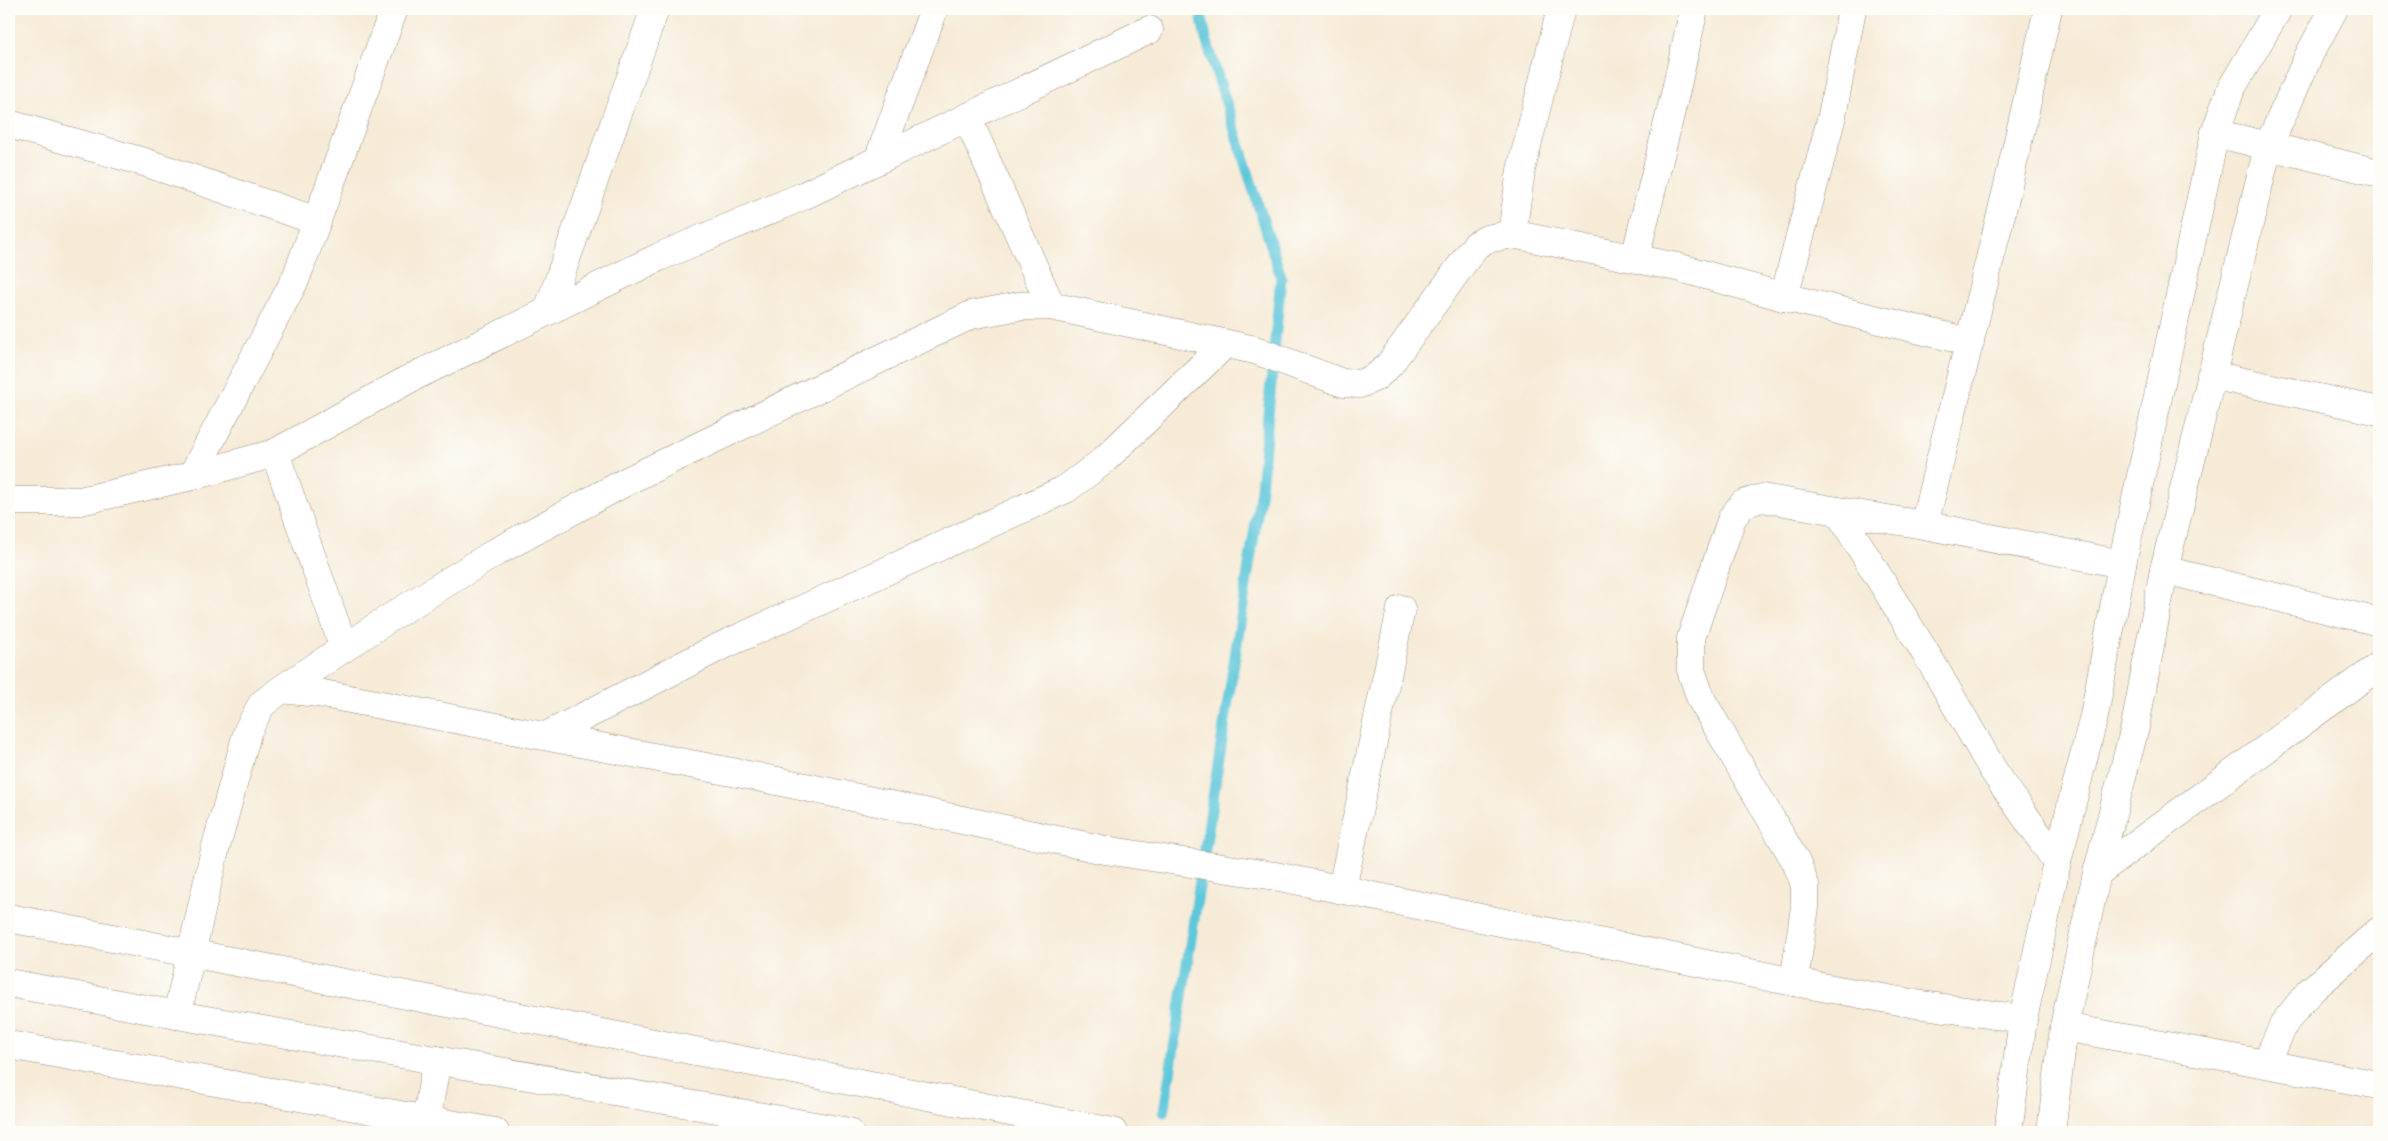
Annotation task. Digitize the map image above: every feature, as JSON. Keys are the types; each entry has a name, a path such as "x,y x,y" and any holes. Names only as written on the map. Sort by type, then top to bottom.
{"street":[{"path":"192,476 296,278 394,9"},
{"path":"548,310 655,9"},
{"path":"878,160 934,9"},
{"path":"1512,234 1521,170 1561,9"},
{"path":"1635,258 1676,94 1694,9"},
{"path":"1784,297 1832,116 1852,9"},
{"path":"1924,525 1970,342 2048,9"},
{"path":"2008,1132 2023,1018 2056,862 2094,716 2122,564 2215,133 2231,89 2278,9"},
{"path":"2051,1132 2064,1027 2097,873 2135,727 2164,570 2268,147 2310,52 2334,9"},
{"path":"9,501 80,501 192,476 275,453 409,379 548,310 658,257 803,196 1149,30"},
{"path":"968,117 1051,306"},
{"path":"9,124 144,162 317,221"},
{"path":"2215,133 2379,173"},
{"path":"177,1015 248,730 262,704 344,648 496,552 632,478 971,315 1019,306 1051,306 1255,350 1343,383 1360,384 1376,377 1388,365 1476,245 1487,238 1512,234 1677,267 1784,297 1970,342"},
{"path":"546,736 716,649 1066,489 1102,462 1225,344"},
{"path":"2211,375 2379,411"},
{"path":"275,453 344,648"},
{"path":"1794,982 1805,907 1805,885 1796,862 1701,699 1691,670 1690,638 1732,518 1743,504 1762,498 1924,525 2122,564"},
{"path":"1838,511 1931,662 1993,770 2056,862"},
{"path":"2164,570 2379,622"},
{"path":"1342,889 1401,609"},
{"path":"2097,873 2379,666"},
{"path":"282,689 318,692 753,776 1105,850 1275,876 1794,982 1916,1004 2023,1018"},
{"path":"9,918 191,955 1113,1132"},
{"path":"2266,1063 2285,1022 2308,992 2379,931"},
{"path":"9,983 177,1015 849,1132"},
{"path":"2064,1027 2379,1085"},
{"path":"9,1045 425,1126 495,1132"},
{"path":"425,1126 437,1060"}],"waterway":[{"path":"1164,1112 1261,489 1281,277 1206,39 1200,9"}]}
